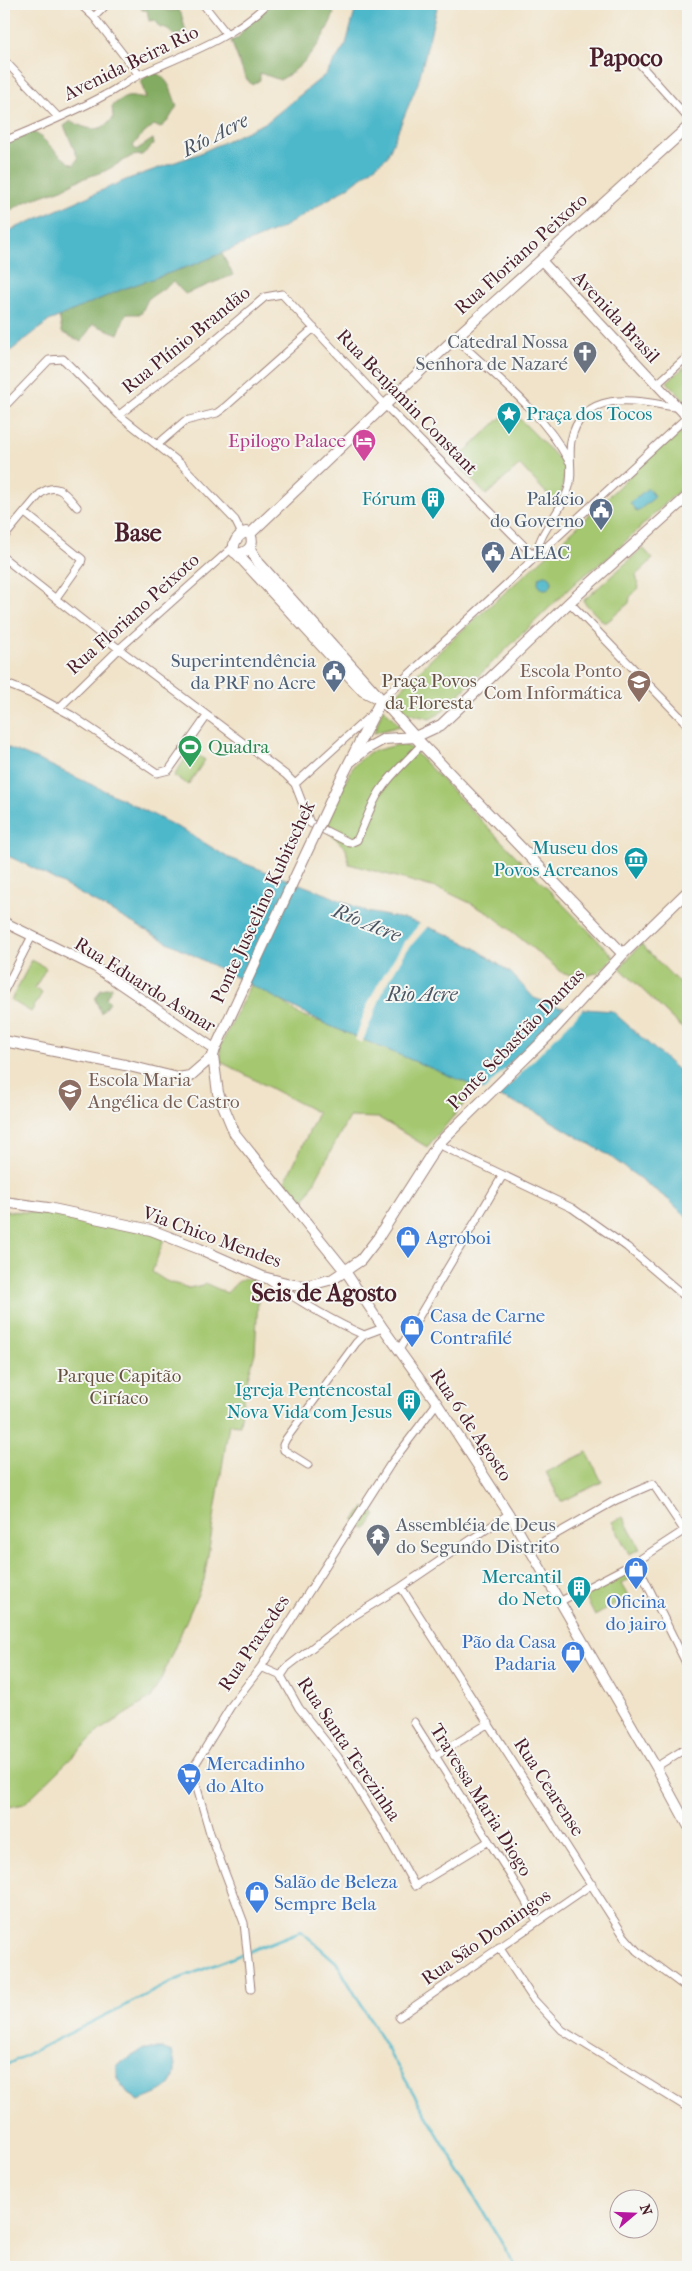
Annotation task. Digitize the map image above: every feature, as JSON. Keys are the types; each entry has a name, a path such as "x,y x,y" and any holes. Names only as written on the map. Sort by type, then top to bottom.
{"main road":[{"name":"Rua Floriano Peixoto","path":"250,549 235,551 238,537 246,534 455,338 688,127"},
{"path":"351,761 384,739 418,741 441,725 570,603 688,496"},
{"path":"246,534 253,541 250,549 259,563 381,700 623,954"},
{"path":"235,551 363,691 381,700"},
{"name":"Ponte Juscelino Kubitschek","path":"215,1048 340,781 381,700"},
{"name":"Ponte Sebastião Dantas","path":"346,1272 361,1260 378,1238 440,1142 548,1036 615,962 688,891"},
{"path":"4,1040 125,1065 174,1078 190,1076 215,1048"},
{"name":"Rua 6 de Agosto","path":"215,1048 218,1093 225,1114 235,1134 346,1272"},
{"name":"Via Chico Mendes","path":"4,1202 48,1208 151,1230 263,1277 294,1285 306,1286 334,1279 346,1272"}],"street":[{"path":"80,4 94,17 139,75"},
{"path":"94,17 107,4"},
{"path":"203,4 226,33"},
{"name":"Avenida Beira Rio","path":"4,141 104,96 139,75 204,47 249,19 267,4"},
{"path":"4,60 58,117"},
{"path":"638,62 688,118"},
{"name":"Avenida Brasil","path":"541,260 688,417"},
{"name":"Rua Benjamin Constant","path":"274,294 282,294 287,299 385,405 536,558"},
{"name":"Rua Plínio Brandão","path":"119,415 266,297 274,294"},
{"path":"157,445 185,421 217,413 314,328"},
{"path":"455,338 528,406 556,438 569,461"},
{"path":"656,385 688,356"},
{"path":"4,407 49,360 59,358 67,361 119,415 181,464 246,534"},
{"path":"536,558 539,541 569,489 571,479 569,461 572,439 582,416 594,408 622,400 635,400 680,408"},
{"path":"381,700 688,417"},
{"path":"4,537 40,494 53,488 59,490 76,507"},
{"path":"25,513 81,556 82,561 56,598"},
{"name":"Rua Floriano Peixoto","path":"59,708 120,649 235,551"},
{"path":"4,558 295,784 310,823 335,837 353,842 360,834 370,808 381,790 418,741"},
{"path":"570,603 688,726"},
{"path":"4,683 59,708 105,737 154,772 165,773 207,716"},
{"path":"295,784 374,712"},
{"name":"Rua Eduardo Asmar","path":"4,922 95,967 215,1048"},
{"path":"4,992 32,936"},
{"path":"440,1142 572,1208 627,1247 688,1299"},
{"path":"399,1350 503,1175"},
{"name":"Rua 6 de Agosto","path":"346,1272 383,1328 437,1403 509,1514 656,1766 688,1826"},
{"path":"263,1277 304,1304 339,1324 364,1335"},
{"path":"308,1465 284,1450 285,1440 364,1335 383,1328"},
{"name":"Rua Praxedes","path":"251,1990 244,1923 210,1833 192,1768 222,1720 261,1666 390,1465 437,1403"},
{"path":"530,1549 616,1500 654,1484 687,1532 636,1562 560,1601"},
{"path":"281,1676 287,1667 352,1617 401,1587 509,1514"},
{"path":"636,1562 688,1667"},
{"name":"Rua Cearense","path":"401,1587 624,1936 637,1950 688,1988"},
{"name":"Rua Santa Terezinha","path":"261,1666 281,1676 299,1708 349,1772 416,1886 488,1841"},
{"name":"Travessa Maria Diogo","path":"414,1722 536,1920"},
{"path":"435,1756 489,1722"},
{"path":"656,1766 688,1747"},
{"name":"Rua São Domingos","path":"399,2017 536,1920 592,1884"},
{"path":"499,1947 534,2000 562,2030 688,2108"}],"green space":[{"path":"140,4 158,4 168,11 178,10 181,13 186,32 175,36 164,27 160,28 154,20 149,21 147,10 142,10"},
{"path":"271,4 327,4 334,14 313,52 290,74 280,80 260,73 260,80 252,85 245,77 231,41 238,38 249,21 255,20 255,14 263,13 265,7"},
{"path":"151,71 166,81 177,106 168,121 160,128 154,125 133,146 136,150 153,139 154,144 142,155 132,156 105,171 27,201 4,214 4,183 10,181 5,145 11,140 34,132 63,158 74,165 78,158 64,126 71,121 83,127 98,128 113,118 112,106 121,99 131,97 146,99 141,82"},
{"path":"218,246 233,275 185,294 173,282 148,299 141,314 126,314 118,334 93,324 81,342 62,332 57,304"},
{"path":"688,364 688,404 667,382"},
{"name":"Praça dos Tocos","path":"510,409 566,466 561,498 556,509 549,496 520,465 486,495 455,461"},
{"name":"Praça Povos da Floresta","path":"677,429 688,441 688,482 608,558 578,580 439,714 430,719 402,712 394,697 412,678 450,641 598,507"},
{"path":"643,548 653,559 636,575 639,588 630,597 629,603 607,622 603,622 583,601"},
{"path":"383,708 400,726 374,733"},
{"path":"397,745 405,745 412,749 614,957 599,972 586,976 564,974 493,916 470,903 443,890 349,864 346,849 323,826 354,765 370,752"},
{"name":"Quadra","path":"191,750 205,760 188,785 174,776"},
{"path":"641,944 688,992 688,1034 620,968"},
{"path":"32,960 46,968 35,988 42,993 31,1012 11,1000"},
{"path":"253,979 300,1015 350,1032 478,1088 427,1147 379,1118 349,1117 301,1207 283,1186 318,1113 221,1062 220,1047"},
{"path":"112,987 106,998 110,1002 101,1013 95,999 101,989"},
{"name":"Parque Capitão Ciríaco","path":"4,1211 77,1215 165,1237 152,1272 166,1281 189,1288 207,1284 227,1293 241,1280 259,1281 255,1353 245,1388 240,1425 229,1424 204,1580 161,1679 151,1698 100,1730 24,1804 4,1808"},
{"path":"587,1452 602,1482 561,1502 546,1472"},
{"path":"364,1507 376,1515 366,1530 354,1521"},
{"path":"623,1517 640,1549 629,1554 612,1522"},
{"path":"634,1567 638,1574 621,1584 628,1596 595,1616 584,1595"}],"water":[{"path":"357,4 438,4 418,83 387,157 350,186 282,228 196,264 123,289 49,321 4,356 4,233 128,179 198,154 267,122 326,74 346,44"},
{"path":"648,488 655,497 637,512 630,503"},
{"path":"542,575 548,575 552,582 548,589 542,589 538,585 538,579"},
{"name":"Rio Acre","path":"4,746 50,765 122,799 187,832 227,857 326,894 367,912 409,920 449,935 475,948 511,973 534,998 559,1007 612,1011 688,1079 688,1219 670,1201 608,1155 536,1112 330,1026 154,935 39,871 4,854"},
{"path":"144,2049 164,2049 172,2052 175,2072 170,2085 164,2090 139,2101 128,2093 117,2079 117,2065"}],"pier":[{"path":"421,922 429,925 407,950 385,987 362,1043 355,1040 366,1008 378,984 403,944"},
{"path":"567,1006 585,1007 496,1099 481,1093"}],"waterway":[{"path":"4,2066 176,1980 301,1931 336,1962 516,2267"}],"place":[{"name":"Catedral Nossa Senhora de Nazaré","path":"585,374"},
{"name":"Praça dos Tocos","path":"509,435"},
{"name":"Epilogo Palace","path":"364,462"},
{"name":"Fórum","path":"433,520"},
{"name":"Palácio do Governo","path":"601,531"},
{"name":"ALEAC","path":"493,574"},
{"name":"Superintendência da PRF no Acre","path":"334,693"},
{"name":"Escola Ponto Com Informática","path":"639,703"},
{"name":"Quadra","path":"190,768"},
{"name":"Museu dos Povos Acreanos","path":"636,880"},
{"name":"Escola Maria Angélica de Castro","path":"70,1112"},
{"name":"Agroboi","path":"408,1259"},
{"name":"Casa de Carne Contrafilé","path":"412,1348"},
{"name":"Igreja Pentencostal Nova Vida com Jesus","path":"409,1422"},
{"name":"Assembléia de Deus do Segundo Distrito","path":"378,1557"},
{"name":"Oficina do jairo","path":"636,1590"},
{"name":"Mercantil do Neto","path":"579,1609"},
{"name":"Pão da Casa Padaria","path":"573,1674"},
{"name":"Mercadinho do Alto","path":"189,1796"},
{"name":"Salão de Beleza Sempre Bela","path":"257,1914"}],"district":[{"name":"Papoco","path":"626,58"},
{"name":"Base","path":"138,533"},
{"name":"Seis de Agosto","path":"324,1293"}],"water label":[{"name":"Río Acre","path":"215,135"},
{"name":"Río Acre","path":"367,923"}]}
